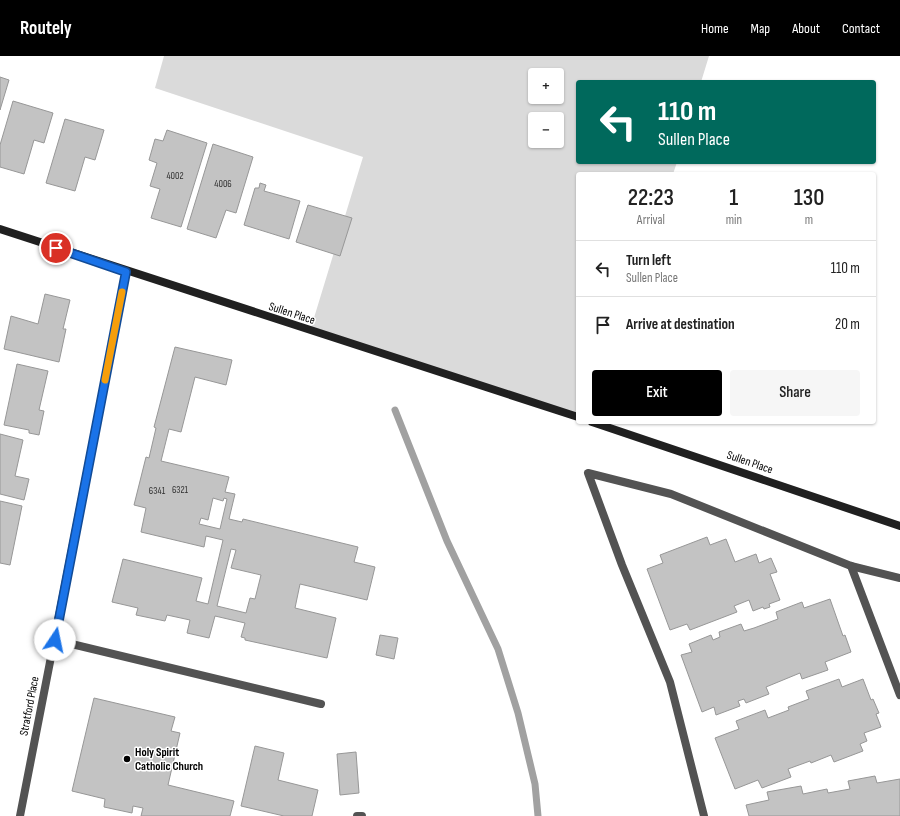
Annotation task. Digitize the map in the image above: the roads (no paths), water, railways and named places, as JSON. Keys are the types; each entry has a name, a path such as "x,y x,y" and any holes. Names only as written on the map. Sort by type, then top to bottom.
{"street":[{"name":"Sullen Place","path":"0,229 126,272 576,416"},
{"name":"Stratford Place","path":"20,816 126,272"},
{"name":"Sullen Place","path":"598,424 900,526"},
{"path":"704,816 670,682 622,565 588,473 671,494 851,566 900,578"},
{"path":"851,566 900,695"},
{"path":"55,640 321,704"},
{"path":"357,816 362,816"}],"waterway":[{"path":"395,410 447,541 498,649 518,713 535,784 538,816"}],"place":[{"name":"Holy Spirit Catholic Church","path":"127,759"}]}
